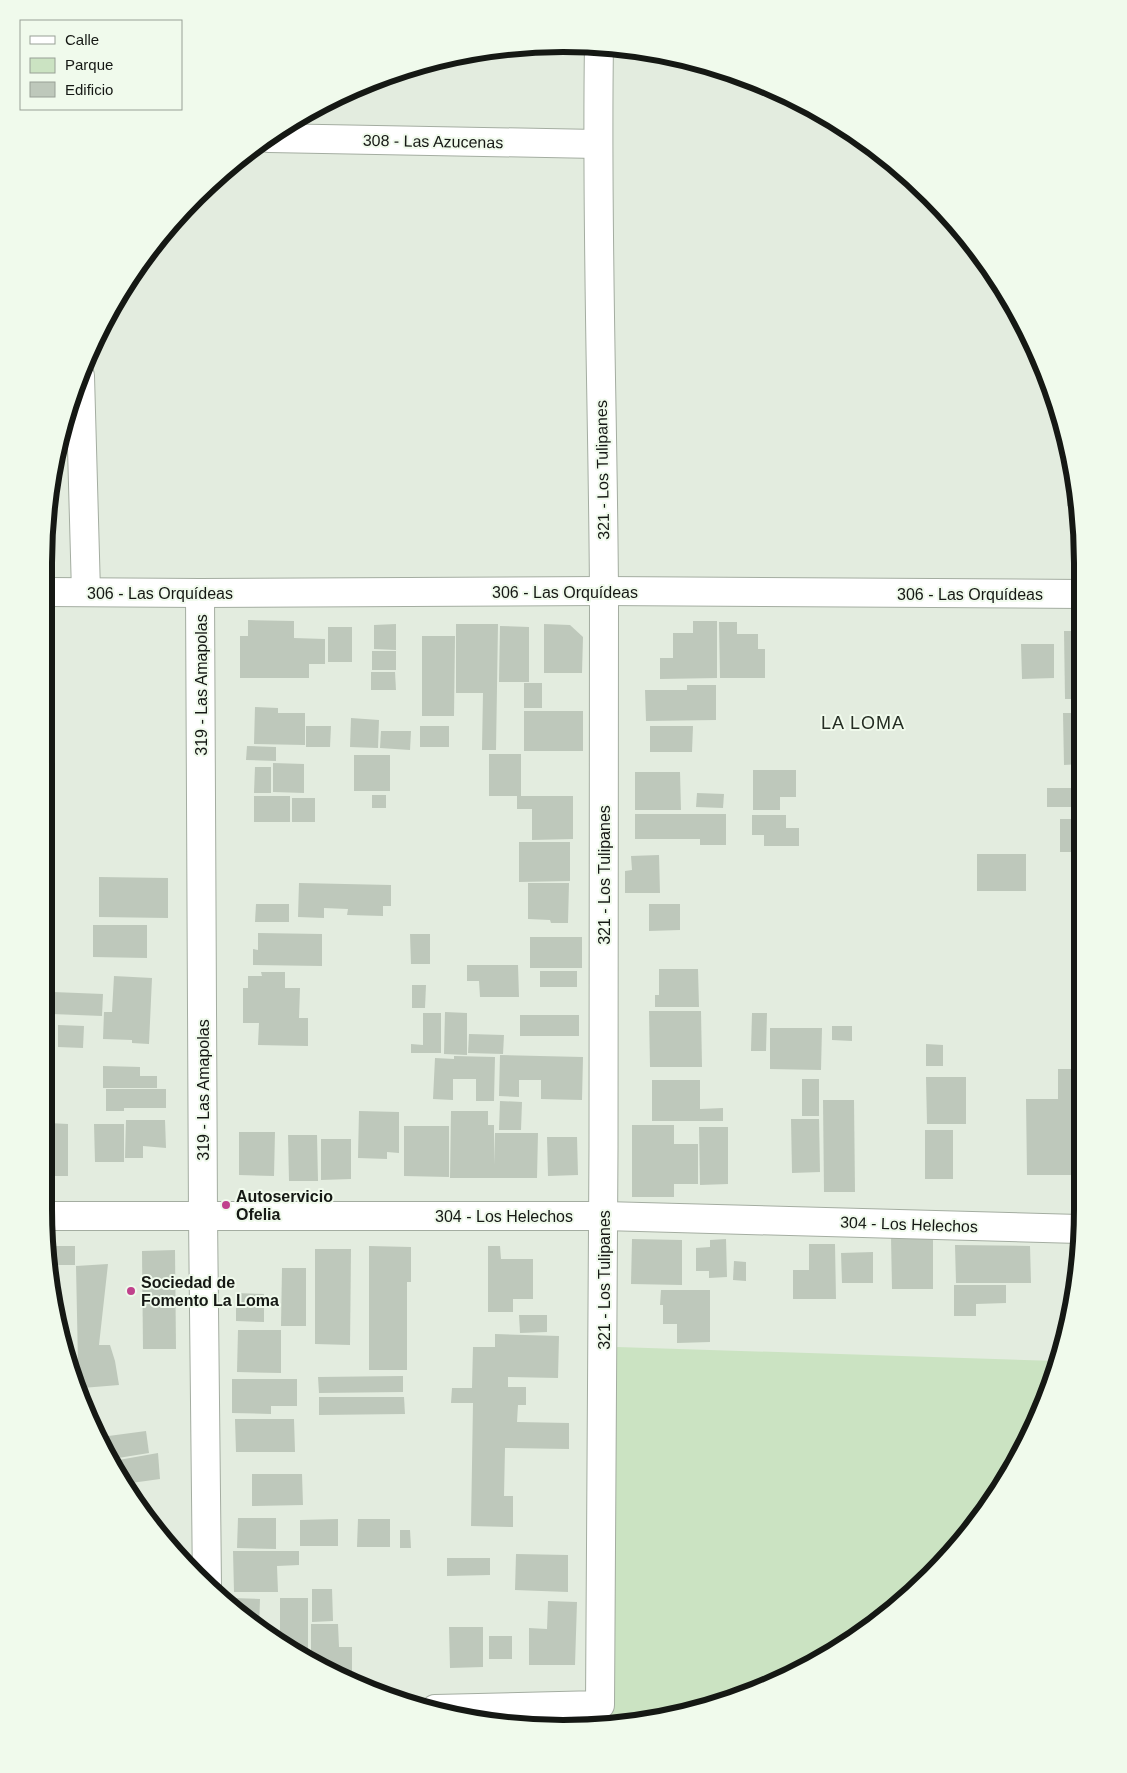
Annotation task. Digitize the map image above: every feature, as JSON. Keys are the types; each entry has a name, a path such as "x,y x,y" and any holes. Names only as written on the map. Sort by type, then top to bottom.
{"street":[{"name":"321 - Los Tulipanes","path":"454,1709 600,1705 604,1216 604,591 597,144 599,54"},
{"name":"308 - Las Azucenas","path":"281,138 597,144"},
{"path":"81,397 86,592"},
{"name":"306 - Las Orquídeas","path":"52,592 604,591 1074,594"},
{"name":"319 - Las Amapolas","path":"200,593 207,1575"},
{"name":"304 - Los Helechos","path":"52,1216 604,1216 1073,1229"}],"green space":[{"path":"617,1347 1051,1361 1036,1405 1022,1436 1006,1465 969,1521 925,1571 875,1615 819,1652 759,1682 696,1703 663,1711 607,1718"}],"building":[{"path":"1067,477 1071,506 1067,506"},
{"path":"248,620 294,621 294,638 325,639 325,664 309,664 309,678 240,678 240,636 248,636"},
{"path":"693,621 717,621 717,678 660,679 660,658 673,658 673,633 693,633"},
{"path":"719,622 737,622 737,634 758,634 758,649 765,649 765,678 720,678"},
{"path":"396,624 396,650 374,649 374,625"},
{"path":"456,624 498,624 496,750 482,750 483,693 456,693"},
{"path":"544,624 570,625 583,637 582,673 544,673"},
{"path":"500,626 529,627 529,682 499,682"},
{"path":"328,627 352,627 352,662 328,662"},
{"path":"1064,631 1074,631 1074,699 1065,699"},
{"path":"422,636 455,636 454,716 422,716"},
{"path":"1021,644 1054,644 1054,678 1022,679"},
{"path":"372,651 396,651 396,670 372,670"},
{"path":"371,672 395,672 396,690 371,690"},
{"path":"524,683 542,683 542,708 524,708"},
{"path":"687,685 716,685 716,720 646,721 645,690 687,690"},
{"path":"255,707 278,708 278,713 305,713 305,745 254,744"},
{"path":"524,711 583,711 583,751 524,751"},
{"path":"1063,713 1074,713 1074,764 1064,765"},
{"path":"351,718 379,720 378,748 350,747"},
{"path":"306,726 331,726 330,747 306,747"},
{"path":"420,726 449,726 449,747 420,747"},
{"path":"650,726 693,726 692,752 650,752"},
{"path":"381,731 411,731 410,750 380,748"},
{"path":"247,746 276,747 276,761 246,760"},
{"path":"489,754 521,754 521,796 573,796 573,839 532,840 532,809 517,809 517,796 489,796"},
{"path":"354,755 390,755 390,791 354,791"},
{"path":"273,763 304,764 304,793 273,792"},
{"path":"255,767 271,767 271,793 254,793"},
{"path":"753,770 796,770 796,797 780,797 780,810 753,810"},
{"path":"635,772 680,772 681,810 635,810"},
{"path":"1047,788 1074,788 1074,807 1047,807"},
{"path":"697,793 724,794 723,808 696,807"},
{"path":"372,795 386,795 386,808 372,808"},
{"path":"254,796 290,796 290,822 254,822"},
{"path":"292,798 315,798 315,822 292,822"},
{"path":"635,814 726,814 726,845 700,845 700,839 635,839"},
{"path":"752,815 786,815 786,828 799,828 799,846 764,846 764,835 752,835"},
{"path":"1060,819 1074,819 1074,852 1060,852"},
{"path":"519,842 570,842 570,881 519,882"},
{"path":"977,854 1026,854 1026,891 977,891"},
{"path":"659,855 660,893 625,893 625,871 632,870 631,856"},
{"path":"99,877 168,878 168,918 99,917"},
{"path":"299,883 391,885 391,906 383,906 383,916 347,915 348,909 324,908 324,918 298,917"},
{"path":"528,883 569,883 568,923 551,923 550,920 528,919"},
{"path":"256,904 289,904 289,922 255,922"},
{"path":"649,904 680,904 680,930 649,931"},
{"path":"93,925 147,925 147,958 93,957"},
{"path":"258,933 322,934 322,966 253,965 253,949 258,950"},
{"path":"410,934 430,934 430,964 411,964"},
{"path":"530,937 582,937 582,968 530,968"},
{"path":"467,965 518,965 519,997 480,997 479,981 467,981"},
{"path":"659,969 698,969 699,1007 655,1007 655,995 659,995"},
{"path":"540,971 577,971 577,987 540,987"},
{"path":"261,972 285,972 285,988 300,988 299,1018 308,1018 308,1046 258,1045 259,1023 243,1023 243,988 248,988 248,976 262,976"},
{"path":"114,976 152,978 149,1044 132,1043 132,1040 103,1039 104,1012 112,1012"},
{"path":"412,985 426,985 425,1008 412,1008"},
{"path":"53,992 103,994 102,1016 52,1014"},
{"path":"649,1011 701,1011 702,1067 650,1067"},
{"path":"445,1012 467,1013 467,1055 444,1054"},
{"path":"423,1013 441,1013 441,1053 411,1053 411,1044 423,1045"},
{"path":"752,1013 767,1013 766,1051 751,1051"},
{"path":"520,1015 579,1015 579,1036 520,1036"},
{"path":"58,1025 84,1026 83,1048 58,1047"},
{"path":"832,1026 852,1026 852,1041 832,1040"},
{"path":"770,1028 822,1028 821,1070 770,1069"},
{"path":"469,1034 504,1035 503,1054 468,1053"},
{"path":"926,1044 943,1045 943,1066 926,1066"},
{"path":"500,1055 583,1057 582,1100 541,1099 541,1080 519,1080 519,1097 499,1096"},
{"path":"454,1056 495,1057 494,1101 476,1101 476,1079 453,1079 453,1100 433,1099 435,1058 454,1059"},
{"path":"103,1066 140,1067 140,1076 157,1076 157,1088 103,1088"},
{"path":"1058,1069 1074,1069 1073,1175 1027,1175 1026,1099 1058,1099"},
{"path":"926,1077 966,1077 966,1124 927,1124"},
{"path":"802,1079 819,1079 819,1116 802,1116"},
{"path":"652,1080 700,1080 700,1109 723,1108 723,1121 652,1121"},
{"path":"106,1089 166,1089 166,1108 124,1108 124,1111 106,1111"},
{"path":"823,1100 854,1100 855,1192 824,1192"},
{"path":"500,1101 522,1102 521,1130 499,1130"},
{"path":"359,1111 399,1112 399,1153 387,1152 387,1159 358,1158"},
{"path":"451,1111 488,1111 488,1125 494,1125 494,1165 495,1133 538,1133 537,1178 450,1178"},
{"path":"791,1119 819,1119 820,1172 792,1173"},
{"path":"126,1120 165,1120 166,1148 143,1146 143,1158 125,1158"},
{"path":"52,1123 68,1124 68,1176 52,1176"},
{"path":"94,1124 124,1124 124,1162 95,1162"},
{"path":"632,1125 674,1125 674,1144 698,1144 698,1184 674,1184 674,1197 632,1197"},
{"path":"404,1126 449,1126 449,1177 404,1176"},
{"path":"699,1127 728,1127 728,1184 700,1185"},
{"path":"925,1130 953,1130 953,1179 925,1179"},
{"path":"239,1132 275,1132 274,1176 239,1175"},
{"path":"288,1135 317,1135 318,1181 289,1181"},
{"path":"547,1137 577,1137 578,1175 548,1176"},
{"path":"321,1139 351,1139 351,1179 321,1180"},
{"path":"891,1237 933,1237 933,1289 892,1289"},
{"path":"632,1239 682,1240 682,1285 631,1284"},
{"path":"726,1239 727,1277 709,1278 709,1271 696,1271 696,1248 710,1247 710,1240"},
{"path":"809,1244 835,1244 836,1299 793,1299 793,1270 809,1270"},
{"path":"955,1245 1030,1246 1031,1283 956,1283"},
{"path":"54,1246 75,1246 75,1265 56,1265"},
{"path":"369,1246 411,1247 411,1282 407,1282 407,1370 369,1370"},
{"path":"488,1246 500,1246 501,1259 533,1259 533,1299 513,1299 513,1312 488,1312"},
{"path":"315,1249 351,1249 350,1345 315,1344"},
{"path":"175,1250 176,1349 143,1349 142,1251"},
{"path":"873,1252 873,1283 842,1283 841,1253"},
{"path":"734,1261 746,1262 746,1281 733,1280"},
{"path":"108,1264 99,1345 110,1345 119,1385 85,1388 78,1363 76,1266"},
{"path":"282,1268 306,1268 306,1326 281,1326"},
{"path":"954,1285 1006,1285 1006,1303 976,1304 976,1316 954,1316"},
{"path":"661,1290 710,1290 710,1342 677,1343 677,1324 663,1324 663,1305 660,1305"},
{"path":"236,1293 264,1294 264,1322 236,1321"},
{"path":"519,1315 547,1315 547,1332 520,1333"},
{"path":"238,1330 281,1330 281,1373 237,1372"},
{"path":"495,1334 559,1336 558,1378 508,1377 508,1387 526,1387 526,1405 518,1405 517,1422 569,1423 569,1449 505,1448 504,1496 513,1496 513,1527 471,1526 473,1403 451,1403 452,1388 472,1388 473,1347 495,1347"},
{"path":"403,1376 403,1392 319,1393 318,1377"},
{"path":"232,1379 297,1379 297,1406 271,1406 271,1414 232,1413"},
{"path":"319,1397 404,1397 405,1414 319,1415"},
{"path":"235,1419 294,1419 295,1452 236,1452"},
{"path":"146,1431 149,1453 117,1458 105,1436"},
{"path":"158,1453 160,1479 132,1483 118,1460"},
{"path":"252,1474 302,1474 303,1505 252,1506"},
{"path":"238,1518 276,1518 276,1549 237,1548"},
{"path":"338,1519 338,1546 300,1546 300,1520"},
{"path":"358,1519 390,1519 390,1547 357,1547"},
{"path":"400,1530 410,1530 411,1548 400,1548"},
{"path":"233,1551 299,1551 299,1565 277,1566 278,1592 234,1592"},
{"path":"516,1554 568,1555 568,1592 515,1590"},
{"path":"447,1558 490,1558 490,1575 447,1576"},
{"path":"312,1589 332,1589 333,1621 312,1622"},
{"path":"232,1598 260,1599 259,1620"},
{"path":"280,1598 308,1598 308,1652 280,1634"},
{"path":"548,1601 577,1602 575,1665 529,1665 529,1628 547,1629"},
{"path":"311,1624 338,1624 339,1647 352,1647 352,1675 337,1668 311,1654"},
{"path":"449,1627 483,1627 483,1667 450,1668"},
{"path":"489,1636 512,1636 512,1659 489,1659"}],"place":[{"name":"Autoservicio Ofelia","path":"226,1205"},
{"name":"Sociedad de Fomento La Loma","path":"131,1291"}],"district":[{"name":"LA LOMA","path":"863,723"}]}
